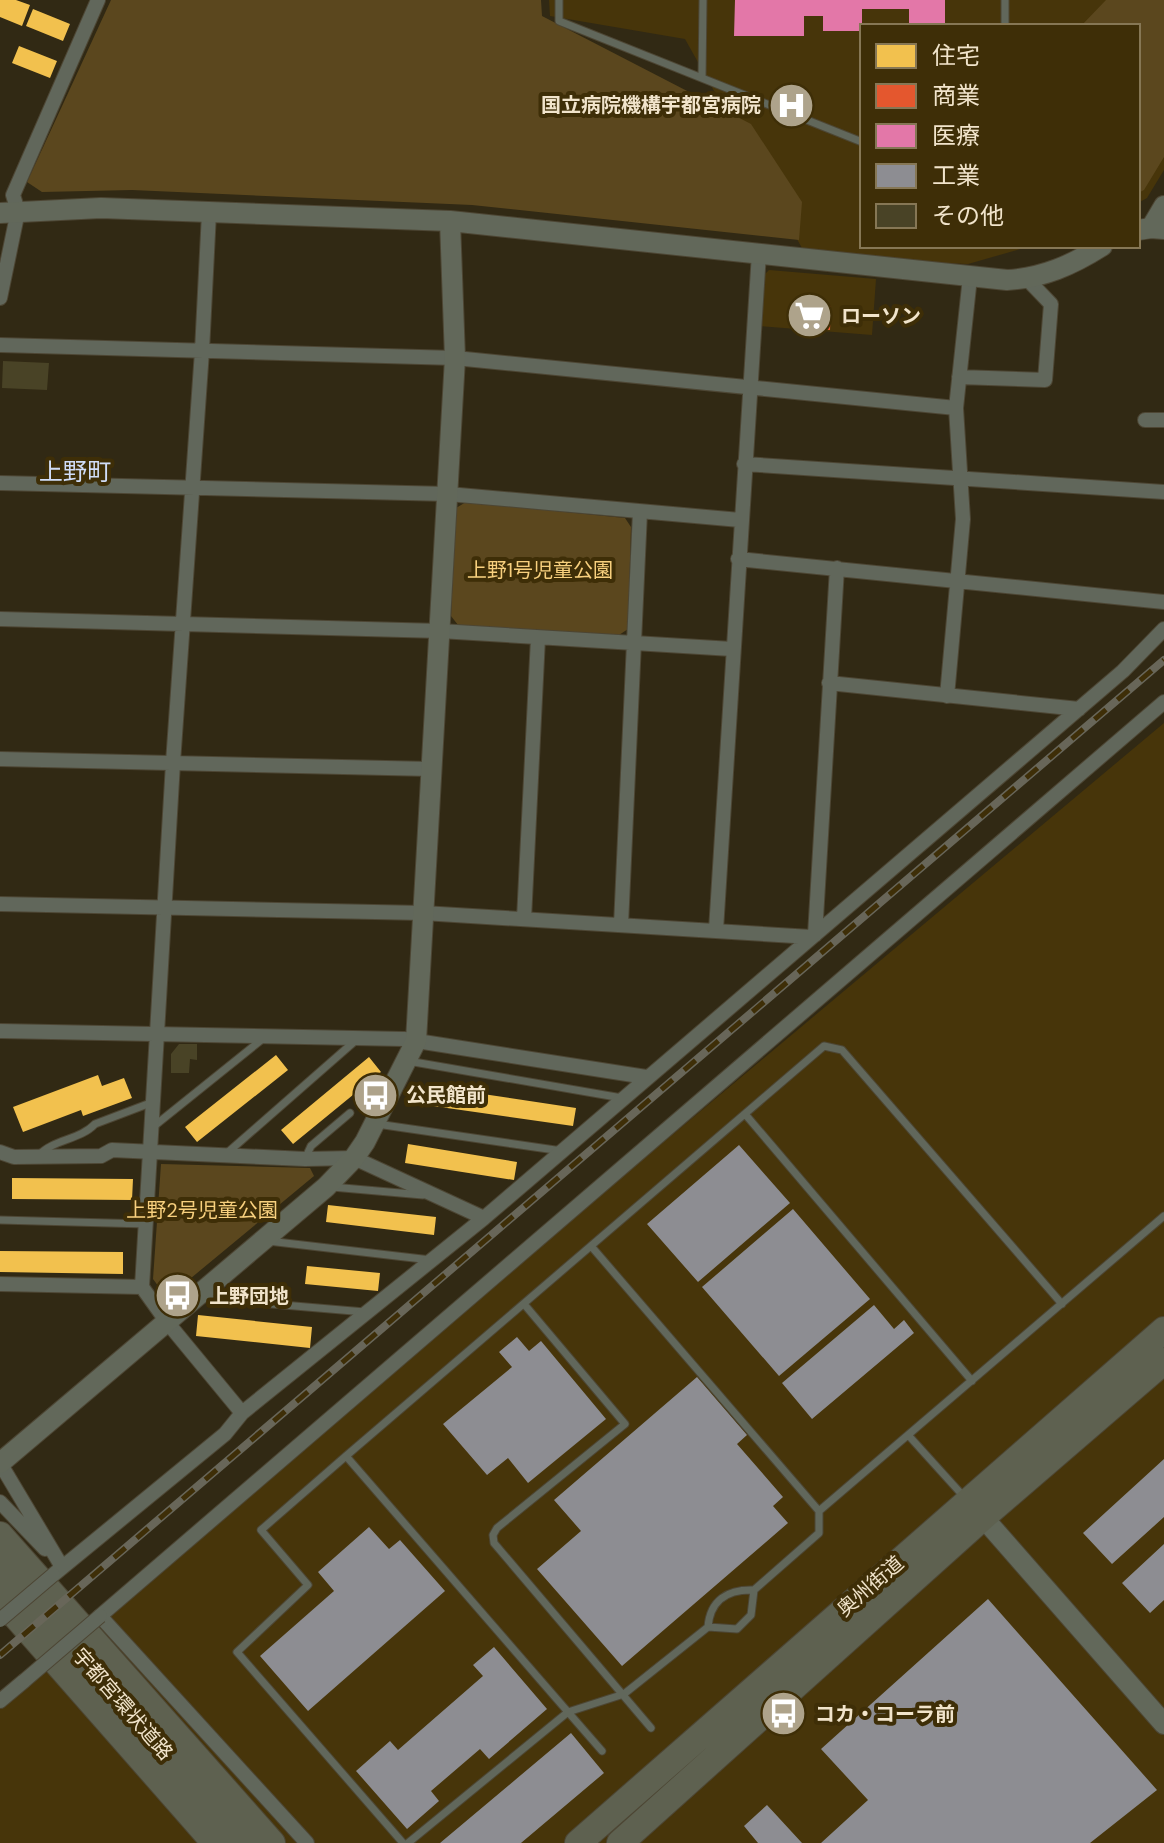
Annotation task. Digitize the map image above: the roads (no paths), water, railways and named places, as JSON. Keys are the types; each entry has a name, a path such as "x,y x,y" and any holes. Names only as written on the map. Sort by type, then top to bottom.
{"highway":[{"name":"奥州街道","path":"620,1843 1164,1330"},
{"name":"奥州街道","path":"578,1843 975,1509 1164,1361"},
{"path":"0,1535 272,1843"},
{"name":"宇都宮環状道路","path":"0,1566 245,1843"},
{"name":"宇都宮環状道路","path":"0,1598 215,1843"},
{"path":"0,1620 197,1843"}],"street":[{"path":"0,298 13,195 98,0"},
{"path":"1151,229 1164,206"},
{"path":"9,212 101,208 450,221 970,277 1027,279 1056,270 1098,248"},
{"path":"209,213 142,1287 242,1413"},
{"path":"57,1571 0,1463 326,1187 354,1158 416,1041 455,358 450,221"},
{"path":"716,930 748,387 759,253"},
{"path":"947,696 963,519 956,408 970,277"},
{"path":"959,377 1045,380 1051,304 1027,279"},
{"path":"0,345 455,358 956,408"},
{"path":"1145,420 1164,420"},
{"path":"744,464 1164,492"},
{"path":"0,483 448,494 740,520"},
{"path":"621,925 640,512"},
{"path":"738,559 1164,602"},
{"path":"815,935 837,568"},
{"path":"0,619 440,631 732,649"},
{"path":"0,1620 225,1434 242,1413 484,1218 1123,671 1164,629"},
{"path":"524,919 538,638"},
{"path":"829,683 1079,709"},
{"path":"0,1701 1164,702"},
{"path":"0,759 431,769"},
{"path":"0,904 423,913 815,935"},
{"path":"0,1031 416,1041 646,1077"},
{"path":"0,1152 14,1157 101,1156 112,1150 305,1159 354,1158 484,1218"},
{"path":"0,1284 142,1287"},
{"path":"0,1502 57,1571"},
{"path":"975,1509 1164,1724"},
{"path":"100,1616 307,1843"}],"lane":[{"path":"559,0 559,21 860,141"},
{"path":"702,78 703,0"},
{"path":"1005,0 1005,24"},
{"path":"152,1128 267,1036"},
{"path":"224,1156 358,1038"},
{"path":"754,1590 751,1615 737,1629 708,1627 624,1694 568,1712 405,1843 237,1652 308,1585 261,1530 824,1046 842,1050 1062,1304"},
{"path":"406,1060 622,1098"},
{"path":"38,1156 45,1149 89,1130 95,1124 153,1102"},
{"path":"305,1159 311,1146 350,1113"},
{"path":"745,1114 972,1381"},
{"path":"374,1123 562,1151"},
{"path":"326,1187 437,1196"},
{"path":"819,1511 1164,1216"},
{"path":"0,1220 146,1224"},
{"path":"262,1241 431,1260"},
{"path":"591,1246 819,1511 819,1533 754,1590 739,1590 721,1598 709,1613 708,1627"},
{"path":"196,1297 367,1312"},
{"path":"524,1304 625,1424 497,1528 493,1535 494,1543 651,1728"},
{"path":"909,1436 975,1509"},
{"path":"346,1456 602,1751"}],"railway":[{"path":"0,1655 1164,660"}],"place":[{"name":"国立病院機構宇都宮病院","path":"792,105"},
{"name":"ローソン","path":"810,316"},
{"name":"公民館前","path":"375,1095"},
{"name":"上野団地","path":"178,1296"},
{"name":"コカ・コーラ前","path":"784,1714"}],"district":[{"name":"上野町","path":"75,472"}],"park label":[{"name":"上野1号児童公園","path":"540,570"},
{"name":"上野2号児童公園","path":"202,1210"}]}
